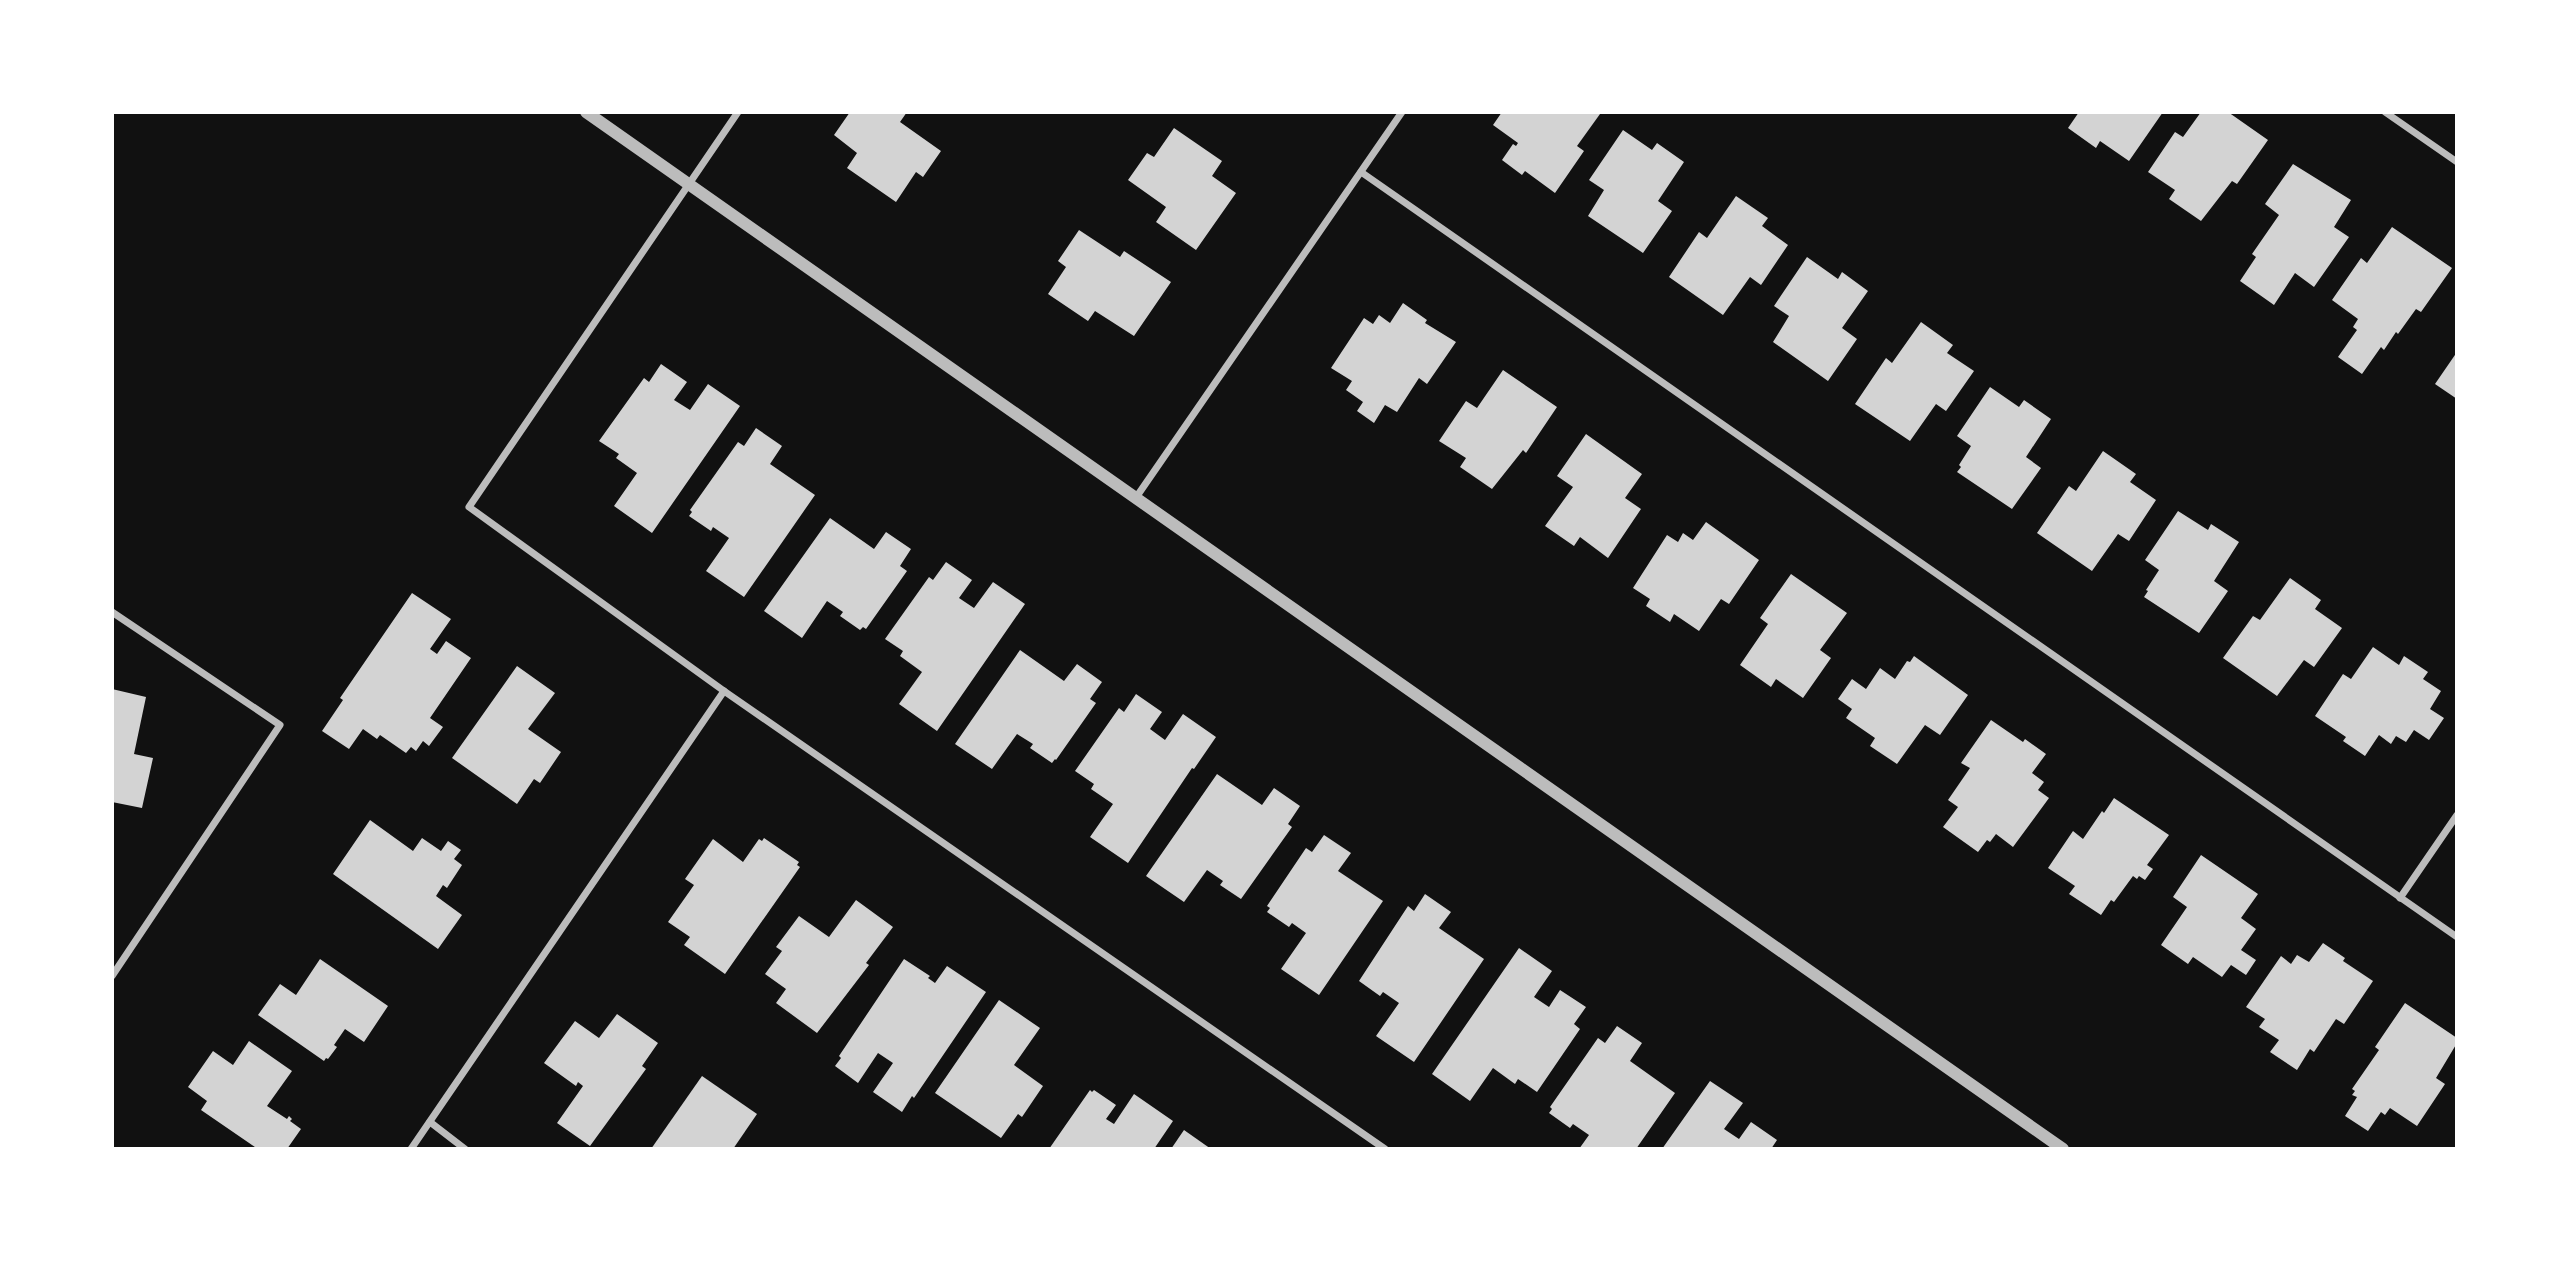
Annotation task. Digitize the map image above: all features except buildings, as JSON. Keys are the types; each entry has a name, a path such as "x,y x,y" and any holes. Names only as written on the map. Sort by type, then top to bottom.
{"street":[{"path":"586,112 2063,1149"},
{"path":"738,112 469,507 724,691 1385,1149"},
{"path":"1135,499 1402,112"},
{"path":"2385,112 2457,162"},
{"path":"1362,172 2457,937"},
{"path":"112,612 280,725 112,976"},
{"path":"411,1149 724,691"},
{"path":"2400,898 2457,815"},
{"path":"430,1122 465,1149"}]}
